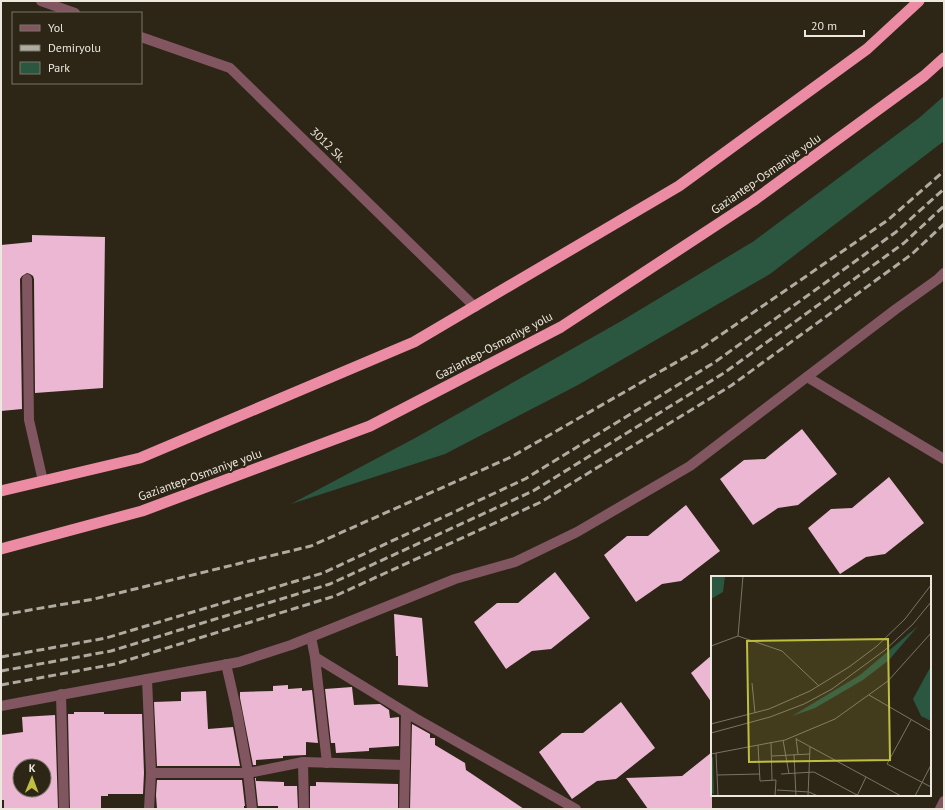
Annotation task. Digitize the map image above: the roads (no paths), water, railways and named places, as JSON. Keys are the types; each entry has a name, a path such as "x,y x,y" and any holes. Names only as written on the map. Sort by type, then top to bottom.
{"highway":[{"path":"1,491 140,458 414,342 679,186 867,49 919,1"},
{"name":"Gaziantep-Osmaniye yolu","path":"1,549 142,510 370,426 561,327 753,201 924,76 944,58"}],"street":[{"path":"41,1 72,12"},
{"name":"3012 Sk.","path":"142,37 230,68 475,307"},
{"path":"1,706 239,662 291,645 456,578 515,562 577,532 690,466 896,309 938,279 944,272"},
{"path":"27,279 29,420 42,481"},
{"path":"807,377 944,459"},
{"path":"311,637 315,657 327,763"},
{"path":"315,657 406,713 576,809"},
{"path":"226,664 237,712 248,773 252,809"},
{"path":"147,679 151,773 149,809"},
{"path":"61,694 64,809"},
{"path":"404,809 406,713"},
{"path":"151,773 248,773 303,762 405,765"},
{"path":"303,762 304,809"},
{"path":"940,809 944,801"}],"railway":[{"path":"1,615 94,599 311,546 511,457 703,347 888,220 944,171"},
{"path":"1,657 106,638 323,573 525,479 715,362 896,232 944,189"},
{"path":"1,671 111,651 330,584 533,491 724,373 904,243 944,206"},
{"path":"1,685 115,664 335,596 541,502 732,385 912,254 944,224"}]}
